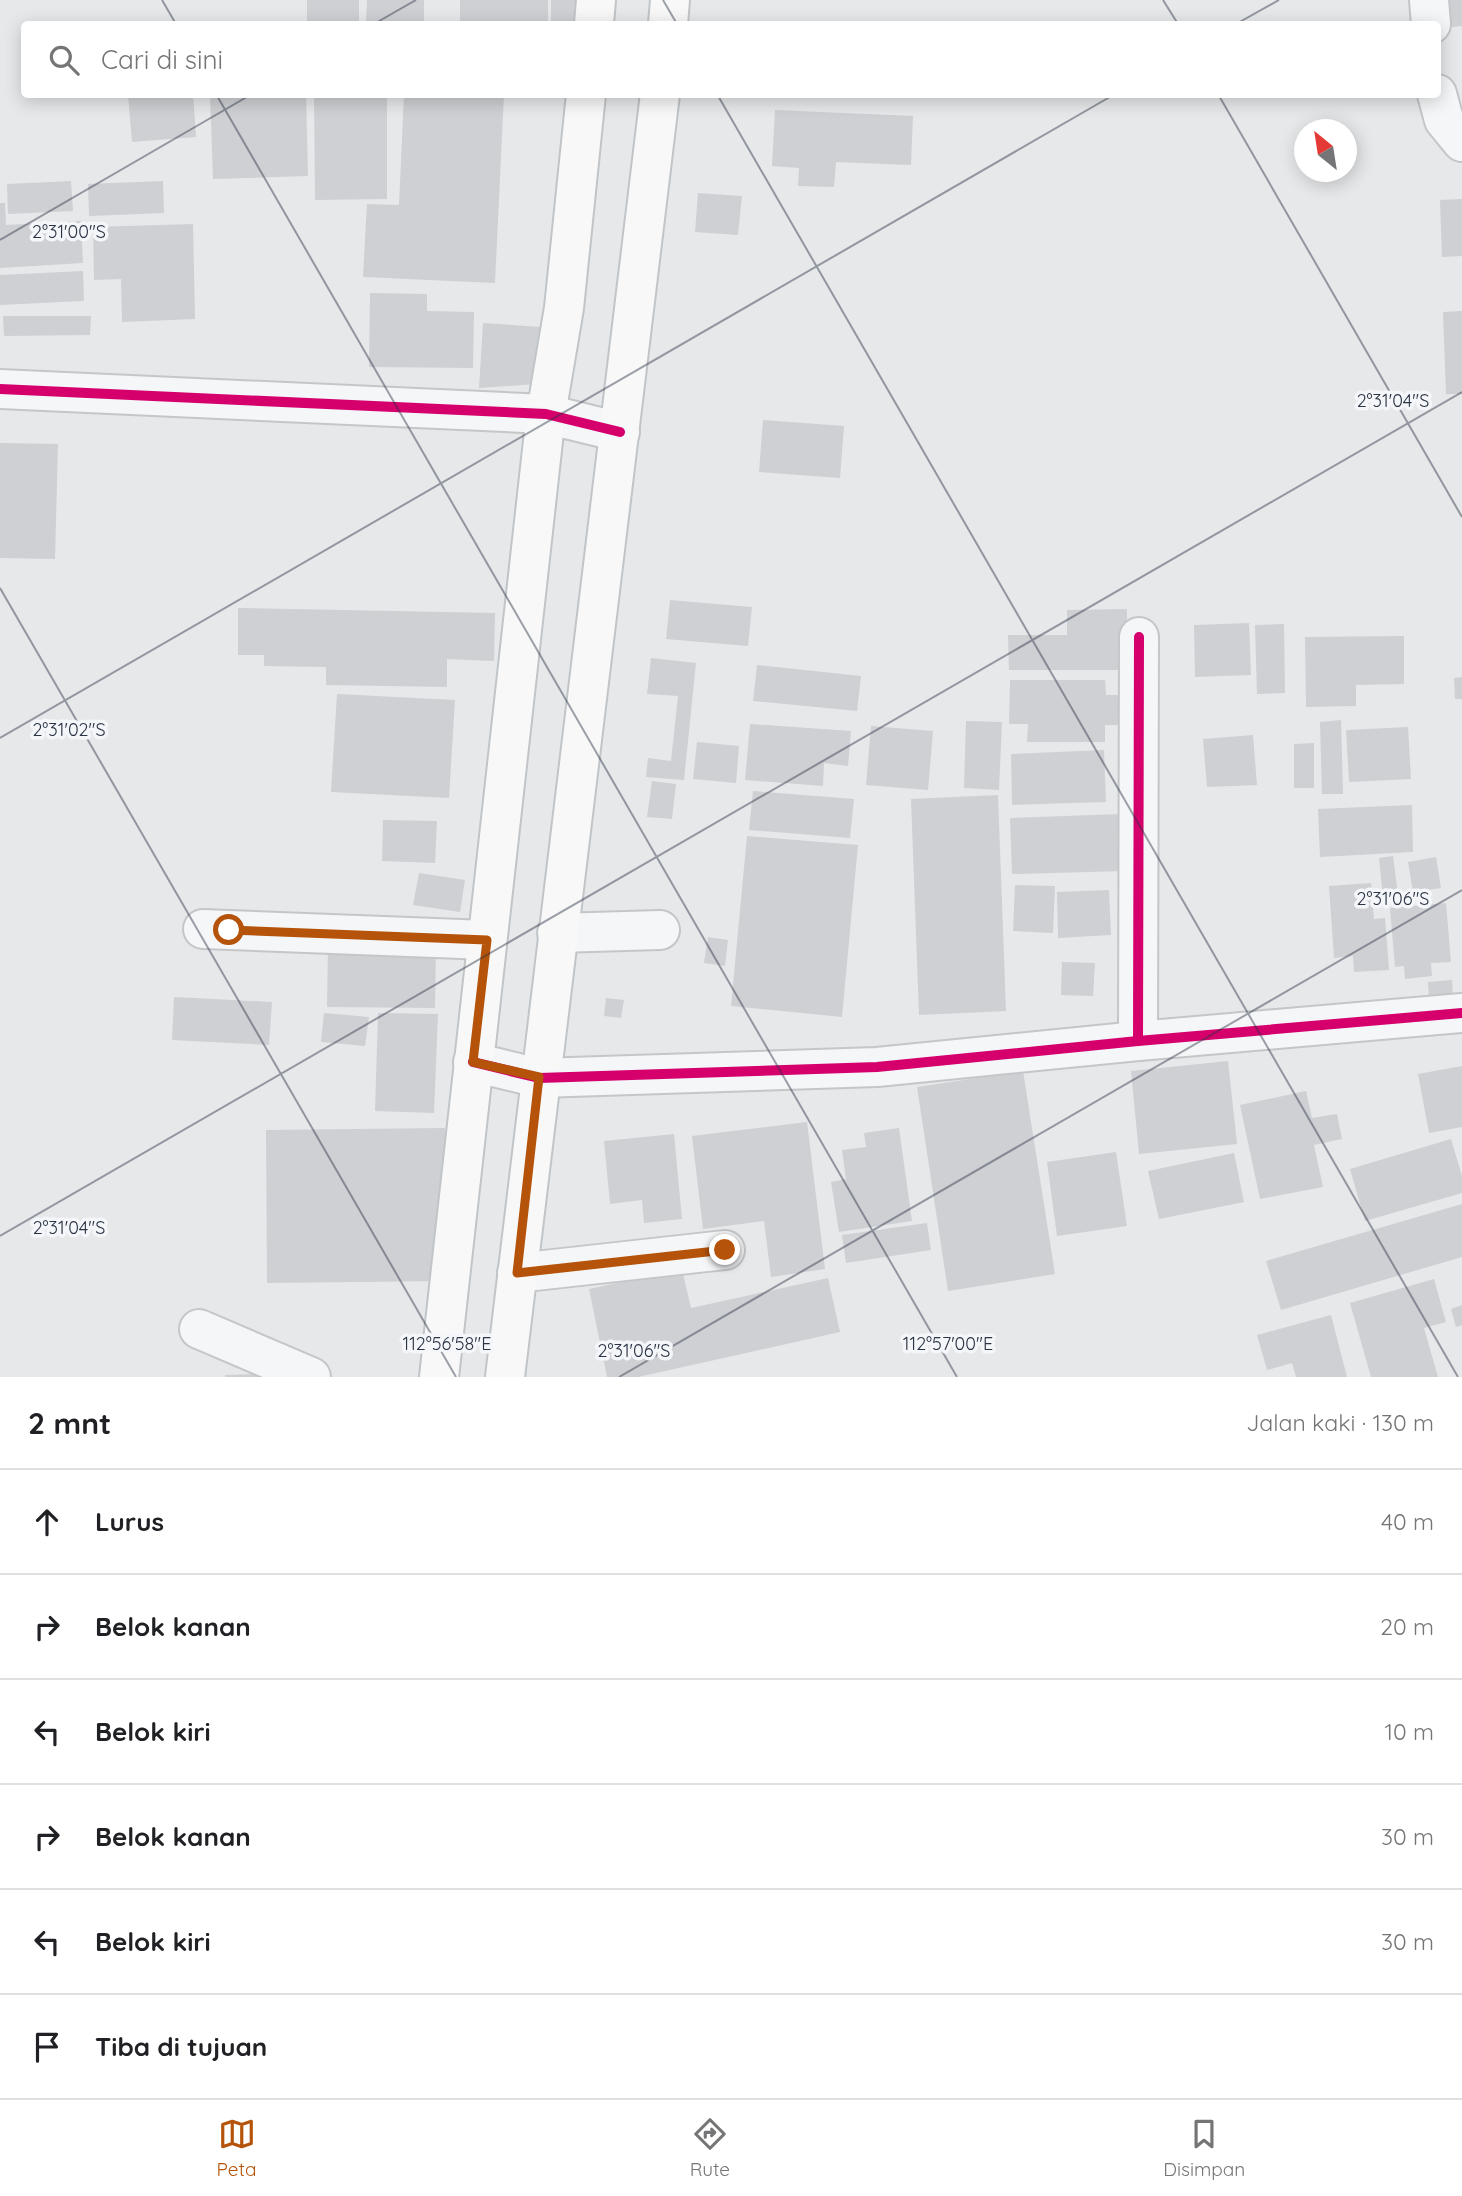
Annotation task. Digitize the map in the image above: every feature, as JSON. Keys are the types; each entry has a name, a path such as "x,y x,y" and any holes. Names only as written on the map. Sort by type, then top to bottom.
{"main road":[{"path":"594,21 596,0"},
{"path":"668,21 670,0"},
{"path":"439,1377 547,414 564,308 586,98"},
{"path":"505,1377 539,1077 660,98"}],"street":[{"path":"1429,0 1431,21"},
{"path":"1438,98 1444,120 1462,142"},
{"path":"0,389 547,414 620,432"},
{"path":"1138,1041 1139,637"},
{"path":"203,929 487,940"},
{"path":"557,933 660,930"},
{"path":"473,1062 539,1077 877,1067 1462,1013"},
{"path":"517,1273 725,1250"},
{"path":"198,1329 311,1377"}],"building":[{"path":"307,0 359,0 359,21 307,21"},
{"path":"367,0 424,0 424,21 366,21"},
{"path":"460,0 548,0 548,21 460,21"},
{"path":"551,0 584,0 584,21 551,21"},
{"path":"1439,0 1462,0 1462,26 1442,28"},
{"path":"128,98 193,98 196,137 132,142"},
{"path":"210,98 306,98 308,176 213,179"},
{"path":"314,98 387,98 387,199 315,200"},
{"path":"404,98 504,98 495,283 363,277 367,204 399,205"},
{"path":"775,110 913,116 911,165 836,162 834,187 798,186 799,168 772,166"},
{"path":"71,181 73,211 8,214 7,184"},
{"path":"163,181 164,213 89,216 88,184"},
{"path":"698,193 742,196 738,235 695,232"},
{"path":"1462,199 1462,256 1442,257 1440,200"},
{"path":"0,203 5,203 6,225 81,221 83,263 0,268"},
{"path":"193,224 195,319 122,322 121,279 94,280 93,227"},
{"path":"83,271 84,301 0,305 0,275"},
{"path":"370,293 427,294 427,311 474,312 473,368 369,367"},
{"path":"1462,311 1462,394 1446,394 1443,312"},
{"path":"3,316 91,316 90,335 4,336"},
{"path":"483,323 541,327 537,384 479,388"},
{"path":"763,420 844,426 840,478 759,472"},
{"path":"0,443 58,444 55,559 0,558"},
{"path":"670,600 752,607 748,646 666,639"},
{"path":"238,608 495,613 494,661 447,659 447,687 326,685 326,667 264,666 264,655 238,655"},
{"path":"1127,609 1127,670 1009,670 1008,635 1067,635 1067,610"},
{"path":"1249,623 1251,675 1195,677 1194,625"},
{"path":"1284,624 1285,693 1257,694 1255,625"},
{"path":"1404,636 1404,684 1356,685 1356,706 1306,707 1305,637"},
{"path":"651,658 696,663 684,780 646,777 648,758 671,761 678,696 647,694"},
{"path":"757,665 861,676 857,711 753,701"},
{"path":"1462,677 1462,699 1455,699 1454,678"},
{"path":"1010,680 1105,680 1106,695 1121,695 1120,725 1105,725 1105,742 1027,742 1028,724 1009,724"},
{"path":"337,694 455,700 449,798 331,792"},
{"path":"1341,720 1343,794 1322,794 1320,722"},
{"path":"966,721 1002,722 999,790 964,788"},
{"path":"750,724 851,731 848,766 824,763 823,786 745,780"},
{"path":"871,726 933,731 928,790 866,785"},
{"path":"1408,727 1411,779 1349,782 1346,730"},
{"path":"1253,735 1257,785 1207,787 1203,739"},
{"path":"697,742 739,746 736,783 693,779"},
{"path":"1314,743 1314,788 1294,788 1294,744"},
{"path":"1104,750 1106,802 1012,805 1011,754"},
{"path":"652,781 676,784 672,819 647,817"},
{"path":"753,791 854,799 850,838 749,830"},
{"path":"998,795 1006,1011 919,1015 911,799"},
{"path":"1412,805 1413,852 1320,857 1318,809"},
{"path":"1122,814 1124,871 1012,874 1010,818"},
{"path":"383,820 437,821 435,863 382,861"},
{"path":"747,836 858,845 842,1017 731,1006"},
{"path":"1393,856 1398,895 1383,897 1379,858"},
{"path":"1436,857 1441,888 1413,892 1408,862"},
{"path":"419,873 465,880 460,912 413,905"},
{"path":"1371,883 1374,919 1385,918 1389,970 1354,972 1353,956 1334,958 1329,886"},
{"path":"1015,885 1055,886 1053,933 1013,931"},
{"path":"1109,890 1111,935 1058,938 1057,892"},
{"path":"1446,903 1451,962 1431,963 1432,976 1405,979 1404,966 1395,967 1390,908"},
{"path":"708,937 728,940 725,966 704,963"},
{"path":"328,946 436,947 435,1008 327,1007"},
{"path":"1062,962 1095,963 1093,996 1061,995"},
{"path":"1452,980 1453,999 1429,1001 1428,982"},
{"path":"174,997 272,1002 269,1045 172,1040"},
{"path":"606,998 624,1000 621,1018 604,1016"},
{"path":"324,1013 369,1017 365,1046 321,1042"},
{"path":"378,1013 438,1014 434,1113 375,1111"},
{"path":"1228,1061 1237,1144 1139,1154 1131,1071"},
{"path":"1462,1066 1462,1127 1429,1133 1418,1074"},
{"path":"1023,1071 1055,1274 948,1291 917,1087"},
{"path":"1306,1091 1312,1118 1337,1114 1342,1139 1314,1145 1323,1187 1260,1199 1240,1105"},
{"path":"807,1122 825,1269 771,1277 764,1221 703,1229 692,1136"},
{"path":"445,1128 447,1281 267,1283 266,1130"},
{"path":"899,1128 912,1221 839,1232 831,1182 846,1179 842,1150 866,1147 864,1133"},
{"path":"674,1134 682,1219 644,1223 642,1200 610,1204 604,1141"},
{"path":"1451,1139 1462,1176 1462,1193 1365,1221 1350,1169"},
{"path":"1116,1152 1127,1226 1057,1236 1047,1162"},
{"path":"1234,1153 1244,1202 1159,1219 1148,1171"},
{"path":"1462,1204 1462,1257 1281,1310 1266,1261"},
{"path":"927,1223 931,1250 846,1263 842,1235"},
{"path":"682,1269 691,1308 828,1278 840,1332 638,1377 607,1377 589,1289"},
{"path":"1434,1279 1446,1322 1424,1328 1438,1377 1371,1377 1350,1303"},
{"path":"1462,1305 1462,1325 1456,1327 1451,1309"},
{"path":"1331,1315 1347,1377 1296,1377 1292,1363 1267,1370 1257,1335"},
{"path":"286,1373 286,1377 225,1377 225,1375"}],"cycle path":[{"path":"0,389 546,414 620,432"},
{"path":"1138,1041 1139,637"},
{"path":"473,1062 539,1078 877,1067 1462,1013"}],"route":[{"path":"229,930 487,940 473,1062 539,1077 517,1273 725,1250"}]}
